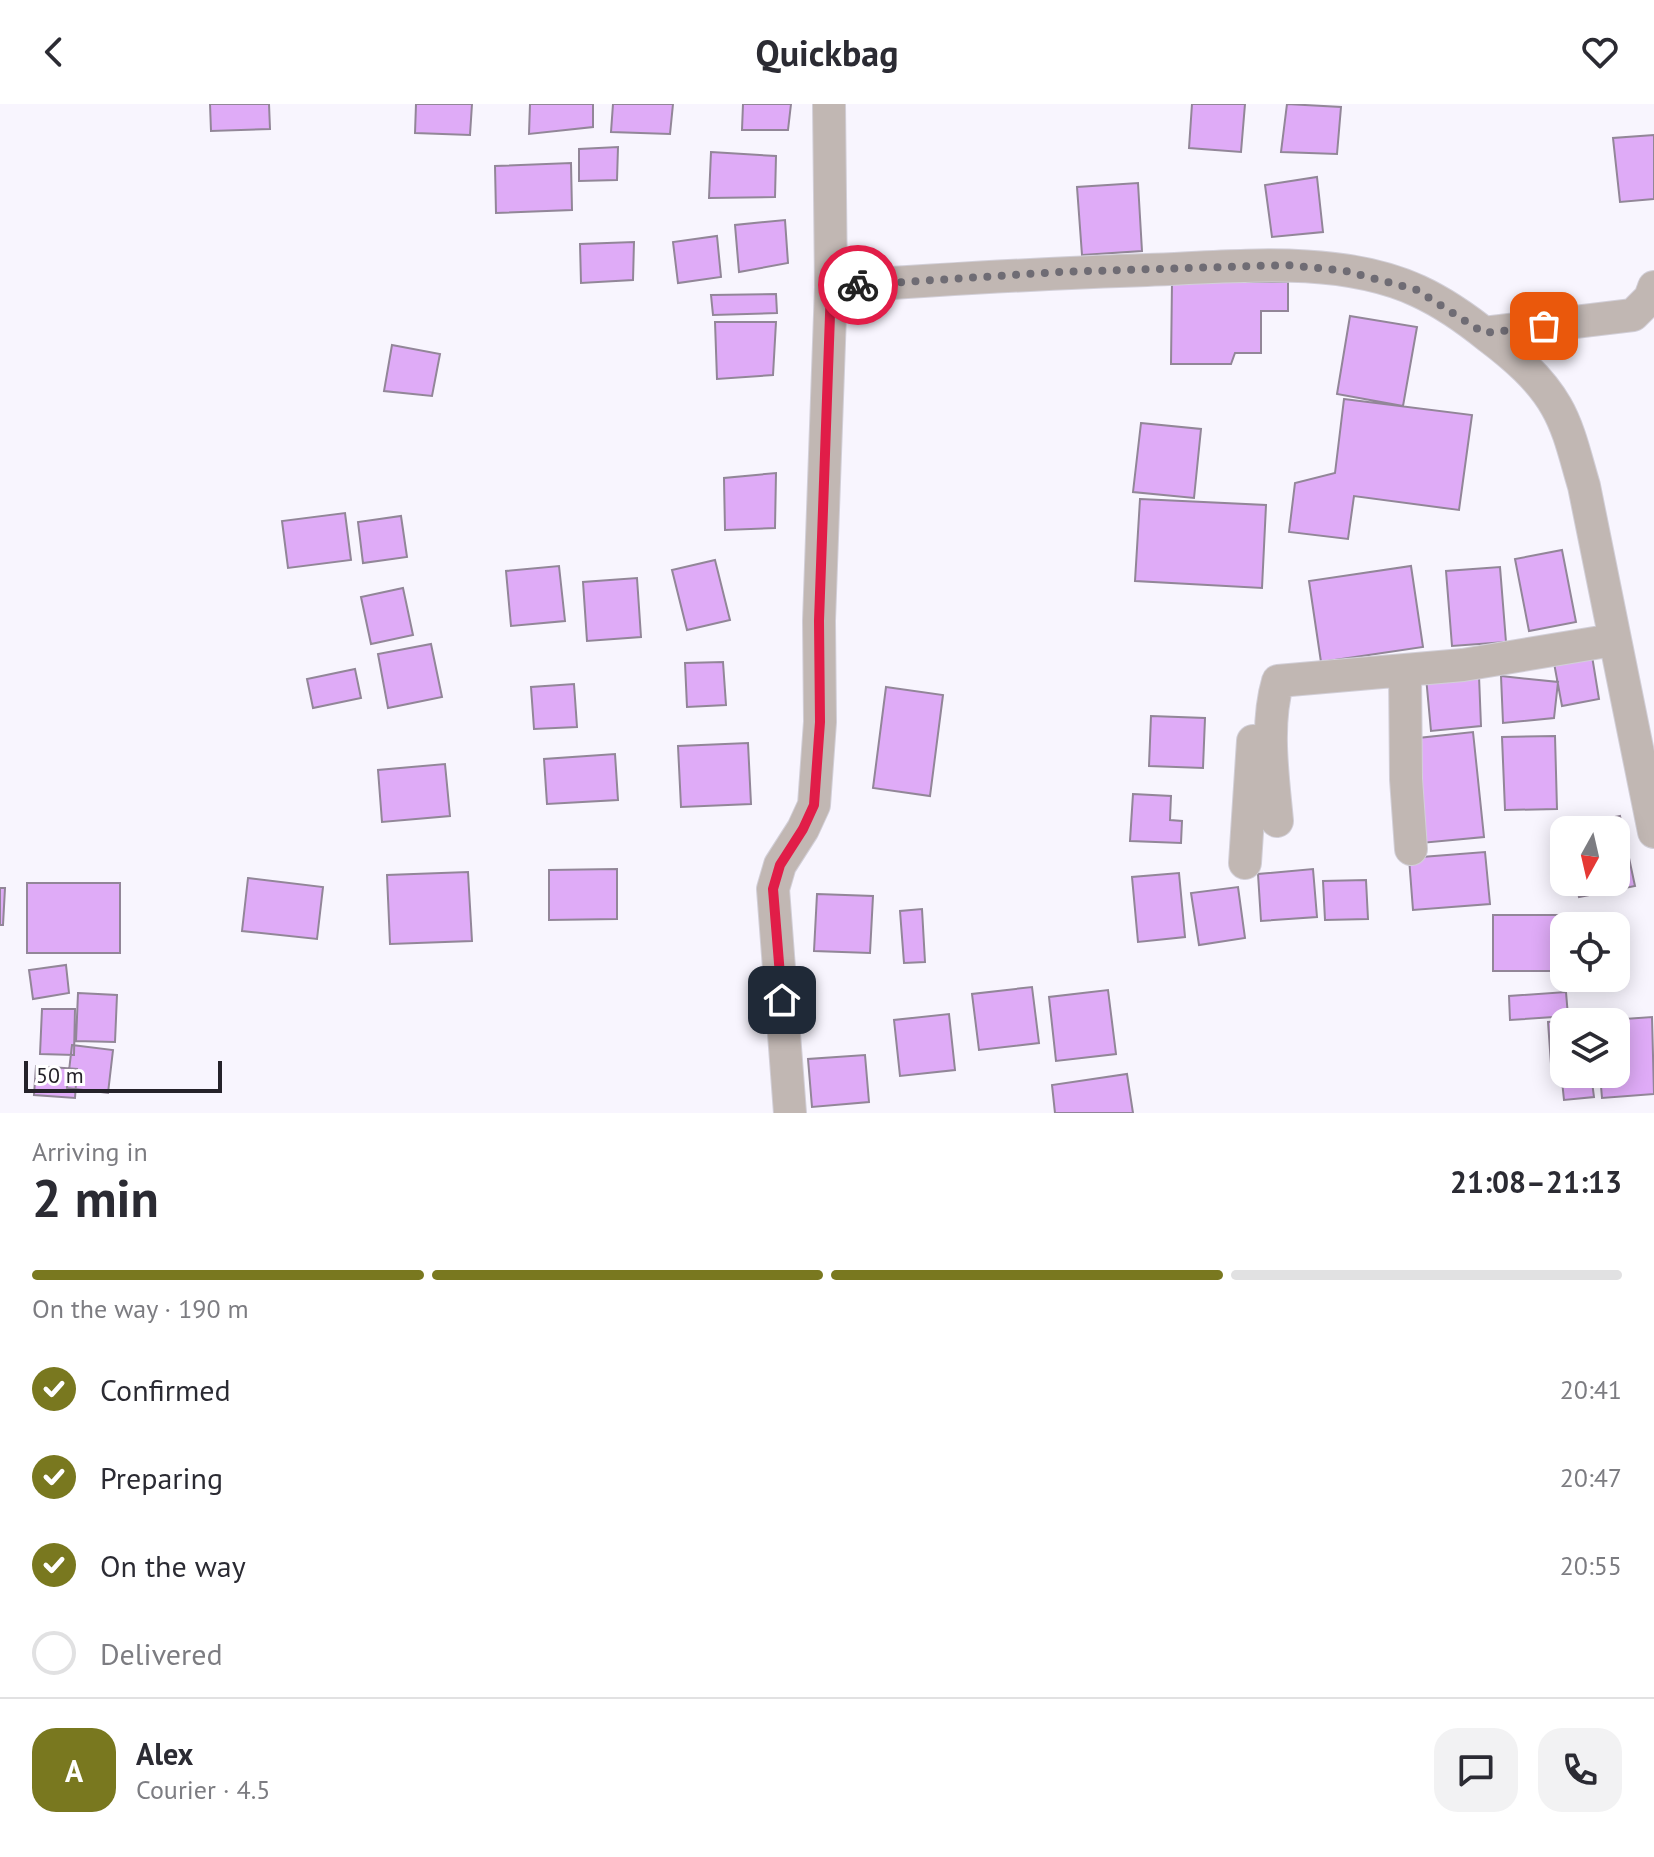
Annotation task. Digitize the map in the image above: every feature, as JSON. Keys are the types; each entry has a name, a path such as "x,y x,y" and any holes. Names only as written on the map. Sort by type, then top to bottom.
{"street":[{"path":"790,1113 773,889 780,865 814,805 820,722 819,621 831,287 829,104"},
{"path":"831,287 1059,272 1288,265 1346,271 1417,290 1484,333 1512,354 1541,383 1557,407 1570,439 1584,486 1654,832"},
{"path":"1484,333 1633,315 1650,298 1654,287"},
{"path":"1245,863 1255,698 1262,684 1515,658 1613,640"},
{"path":"1405,671 1406,779 1411,849"},
{"path":"1277,821 1271,760 1274,694 1278,681"}],"building":[{"path":"210,104 269,104 270,129 211,131"},
{"path":"416,104 472,104 470,135 415,133"},
{"path":"530,104 593,104 593,127 529,134"},
{"path":"613,104 673,104 670,134 611,132"},
{"path":"743,104 791,104 788,130 742,130"},
{"path":"1192,104 1245,104 1241,152 1189,148"},
{"path":"1287,104 1341,107 1337,154 1281,152"},
{"path":"1654,135 1654,199 1620,202 1613,138"},
{"path":"618,147 617,180 579,181 579,149"},
{"path":"711,152 776,156 775,197 709,198"},
{"path":"571,163 572,210 496,213 495,166"},
{"path":"1317,177 1323,232 1272,237 1265,185"},
{"path":"1138,183 1142,251 1082,255 1077,187"},
{"path":"785,220 788,263 739,272 735,225"},
{"path":"717,236 721,277 678,283 673,242"},
{"path":"634,242 633,280 581,283 580,244"},
{"path":"1172,282 1288,282 1288,311 1261,311 1261,353 1235,353 1231,364 1171,364"},
{"path":"776,294 777,313 713,315 711,295"},
{"path":"1350,316 1417,327 1403,406 1337,394"},
{"path":"715,322 776,322 773,375 717,379"},
{"path":"392,345 440,354 432,396 384,391"},
{"path":"1344,399 1472,415 1459,510 1354,496 1348,539 1289,532 1295,483 1335,473"},
{"path":"1141,423 1201,429 1194,498 1133,492"},
{"path":"776,473 775,528 725,530 724,478"},
{"path":"1140,499 1266,505 1262,588 1135,581"},
{"path":"345,513 351,560 288,568 282,521"},
{"path":"401,516 407,557 363,563 358,522"},
{"path":"1562,550 1576,622 1529,631 1515,559"},
{"path":"715,560 730,620 687,630 672,570"},
{"path":"559,566 565,621 511,626 506,571"},
{"path":"1411,566 1423,647 1321,662 1309,581"},
{"path":"1500,567 1506,642 1452,646 1446,571"},
{"path":"637,578 641,637 587,641 583,582"},
{"path":"403,588 413,635 371,644 361,597"},
{"path":"431,644 442,697 388,708 378,654"},
{"path":"1592,656 1599,699 1562,706 1554,663"},
{"path":"723,662 726,705 687,707 685,663"},
{"path":"355,669 361,698 313,708 307,679"},
{"path":"1479,676 1481,726 1431,731 1426,677"},
{"path":"1501,676 1558,682 1554,718 1503,723"},
{"path":"574,684 577,727 534,729 531,687"},
{"path":"886,687 943,695 930,796 873,788"},
{"path":"1151,716 1205,718 1203,768 1149,766"},
{"path":"1473,732 1484,837 1421,843 1409,739"},
{"path":"1555,736 1557,809 1505,810 1502,737"},
{"path":"748,743 751,804 681,807 678,746"},
{"path":"615,754 618,800 547,804 544,759"},
{"path":"445,764 450,816 382,822 378,770"},
{"path":"1133,794 1171,796 1170,820 1182,821 1181,843 1130,841"},
{"path":"1485,852 1490,904 1413,910 1409,858"},
{"path":"1630,863 1635,886 1630,887"},
{"path":"617,869 617,919 549,920 549,870"},
{"path":"1313,869 1317,917 1261,921 1258,874"},
{"path":"468,872 472,941 390,944 387,875"},
{"path":"1179,873 1185,937 1138,942 1132,877"},
{"path":"248,878 323,887 317,939 242,931"},
{"path":"1366,880 1368,919 1325,920 1323,881"},
{"path":"27,883 120,883 120,953 27,953"},
{"path":"1238,887 1245,938 1199,945 1191,893"},
{"path":"0,888 5,888 3,925 0,925"},
{"path":"817,894 873,896 870,953 814,951"},
{"path":"922,909 925,962 904,963 900,911"},
{"path":"1493,915 1550,915 1550,971 1493,971"},
{"path":"66,965 69,993 33,999 29,970"},
{"path":"1032,987 1039,1043 979,1050 972,994"},
{"path":"1108,990 1116,1054 1056,1061 1049,997"},
{"path":"1566,992 1567,1008 1550,1008 1550,1017 1510,1020 1509,996"},
{"path":"78,993 117,995 115,1042 76,1041"},
{"path":"42,1009 75,1009 74,1055 40,1054"},
{"path":"949,1014 955,1070 900,1076 894,1020"},
{"path":"1652,1017 1654,1094 1602,1098 1601,1088 1630,1088 1630,1019"},
{"path":"72,1045 113,1050 108,1093 67,1088"},
{"path":"865,1055 869,1102 812,1107 808,1059"},
{"path":"36,1066 77,1069 75,1098 34,1095"},
{"path":"1127,1074 1133,1113 1055,1113 1052,1085"},
{"path":"1563,1088 1593,1088 1594,1097 1564,1100"}],"way so far":[{"path":"858,285 1059,272 1288,265 1346,271 1417,290 1484,333 1544,326"}],"route":[{"path":"782,1000 773,889 780,865 814,805 820,722 819,621 831,287 858,285"}]}
